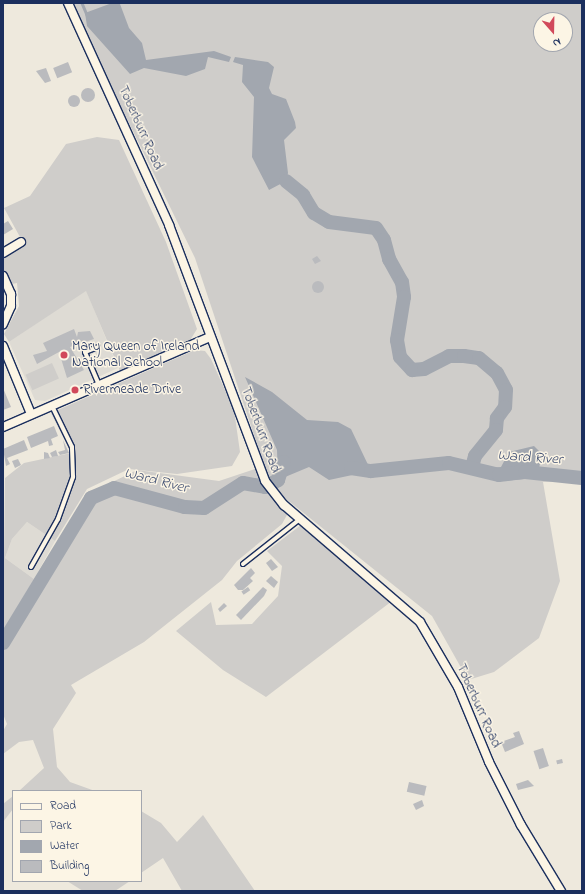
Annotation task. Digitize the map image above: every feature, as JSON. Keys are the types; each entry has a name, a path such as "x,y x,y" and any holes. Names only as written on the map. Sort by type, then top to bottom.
{"street":[{"name":"Toberburr Road","path":"68,3 169,225 265,481 279,499 420,622 458,687 489,762 521,825 561,891"},
{"path":"3,253 17,244 19,254"},
{"path":"3,276 12,294 3,324"},
{"path":"3,427 210,337"},
{"path":"3,346 31,414"}],"lane":[{"path":"98,347 85,352 99,385"},
{"path":"31,567 58,519 73,477 72,447 52,405"},
{"path":"243,564 300,518"}],"shaded area":[{"name":"Mary Queen of Ireland National School","path":"86,290 118,368 45,401 35,400 9,342"},
{"path":"27,522 55,541 34,579 5,558 12,539"}],"green space":[{"path":"74,3 582,3 582,480 543,482 560,581 539,638 494,672 468,680 432,616 280,494 267,474 195,258 82,27"},
{"path":"97,137 119,140 166,242 197,329 189,342 120,371 86,291 9,342 4,334 19,306 17,283 12,284 4,271 3,259 25,246 4,208 30,196 66,144"},
{"path":"195,350 205,351 211,359 234,410 240,452 232,466 177,474 129,469 87,489 55,541 27,522 12,539 5,558 34,579 3,631 5,478 24,463 71,453 51,413"},
{"path":"52,363 59,379 32,390 26,375"},
{"path":"255,469 265,488 288,513 282,524 237,561 222,580 144,642 71,685 76,693 53,729 57,767 70,782 92,790 20,790 44,768 33,740 19,742 3,754 3,731 7,724 3,714 3,649 94,498 92,492 137,470 219,481"},
{"path":"301,525 392,601 266,697 223,670 176,631 211,602 216,625 252,624 278,596 282,566 267,551"},
{"path":"12,797 12,810 3,822 3,804"},
{"path":"142,812 161,823 177,842 203,815 255,891 182,891 163,858 142,872"},
{"path":"69,882 128,882 115,891 83,891"}],"water":[{"path":"112,3 120,4 129,28 142,43 146,60 214,51 231,57 229,62 208,57 205,69 186,76 144,68 130,74 87,26 85,13"},
{"path":"235,57 268,62 274,67 269,88 272,94 286,99 295,122 296,128 284,140 288,173 286,181 269,190 252,157 254,97 242,82 243,65 233,62"},
{"path":"245,377 272,392 307,420 338,422 351,429 371,471 329,480 309,467 278,480 277,450"},
{"path":"534,446 542,454 537,478 501,481 488,476 491,468 501,467 509,452"}],"building":[{"path":"68,62 72,72 57,78 53,68"},
{"path":"46,68 51,81 45,83 36,71"},
{"path":"88,88 93,90 95,95 93,100 88,102 83,100 81,95 83,90"},
{"path":"72,95 76,95 80,101 76,107 72,107 68,103 68,99"},
{"path":"8,221 13,229 3,235 3,224"},
{"path":"317,256 321,261 315,264 312,259"},
{"path":"318,281 322,283 324,287 322,291 318,293 314,291 312,287 314,283"},
{"path":"74,329 77,337 78,332 90,331 94,339 70,347 84,370 67,378 59,352 37,364 33,355 47,351 43,343"},
{"path":"3,388 11,407 3,410"},
{"path":"54,426 58,436 51,439 53,445 49,446 48,441 31,448 27,437"},
{"path":"24,440 28,450 7,458 10,464 6,466 3,449"},
{"path":"63,440 69,453 60,455 58,452 65,450"},
{"path":"56,450 58,456 52,457 50,453"},
{"path":"44,452 48,453 50,458 44,459"},
{"path":"18,459 21,465 15,468 12,461"},
{"path":"271,559 278,567 272,571 266,563"},
{"path":"251,568 255,573 250,578 253,581 243,590 238,590 234,585"},
{"path":"271,576 278,582 274,588 266,581"},
{"path":"248,587 250,590 244,595 241,591"},
{"path":"263,587 267,590 264,596 241,620 236,615"},
{"path":"224,603 227,606 220,612 218,609"},
{"path":"519,731 524,744 505,752 501,742 515,737 513,733"},
{"path":"543,748 549,766 539,769 533,751"},
{"path":"562,759 563,763 557,764 556,760"},
{"path":"528,780 534,786 518,790 516,784"},
{"path":"409,782 427,786 424,796 407,792"},
{"path":"422,800 424,806 416,810 413,804"}],"waterway":[{"path":"82,3 87,15"},
{"path":"286,181 303,195 314,213 329,222 376,228 384,240 389,259 402,282 404,297 397,340 400,357 412,370 424,369 449,356 464,356 479,358 497,373 506,390 505,407 497,418 496,430 475,456 472,467"},
{"name":"Ward River","path":"3,643 91,498 114,488 185,507 204,508 243,483 265,487 278,480 284,462"},
{"name":"Ward River","path":"351,468 371,471 449,463 499,475 525,472 582,478"}],"place":[{"name":"Mary Queen of Ireland National School","path":"64,355"},
{"name":"Rivermeade Drive","path":"75,390"}]}
